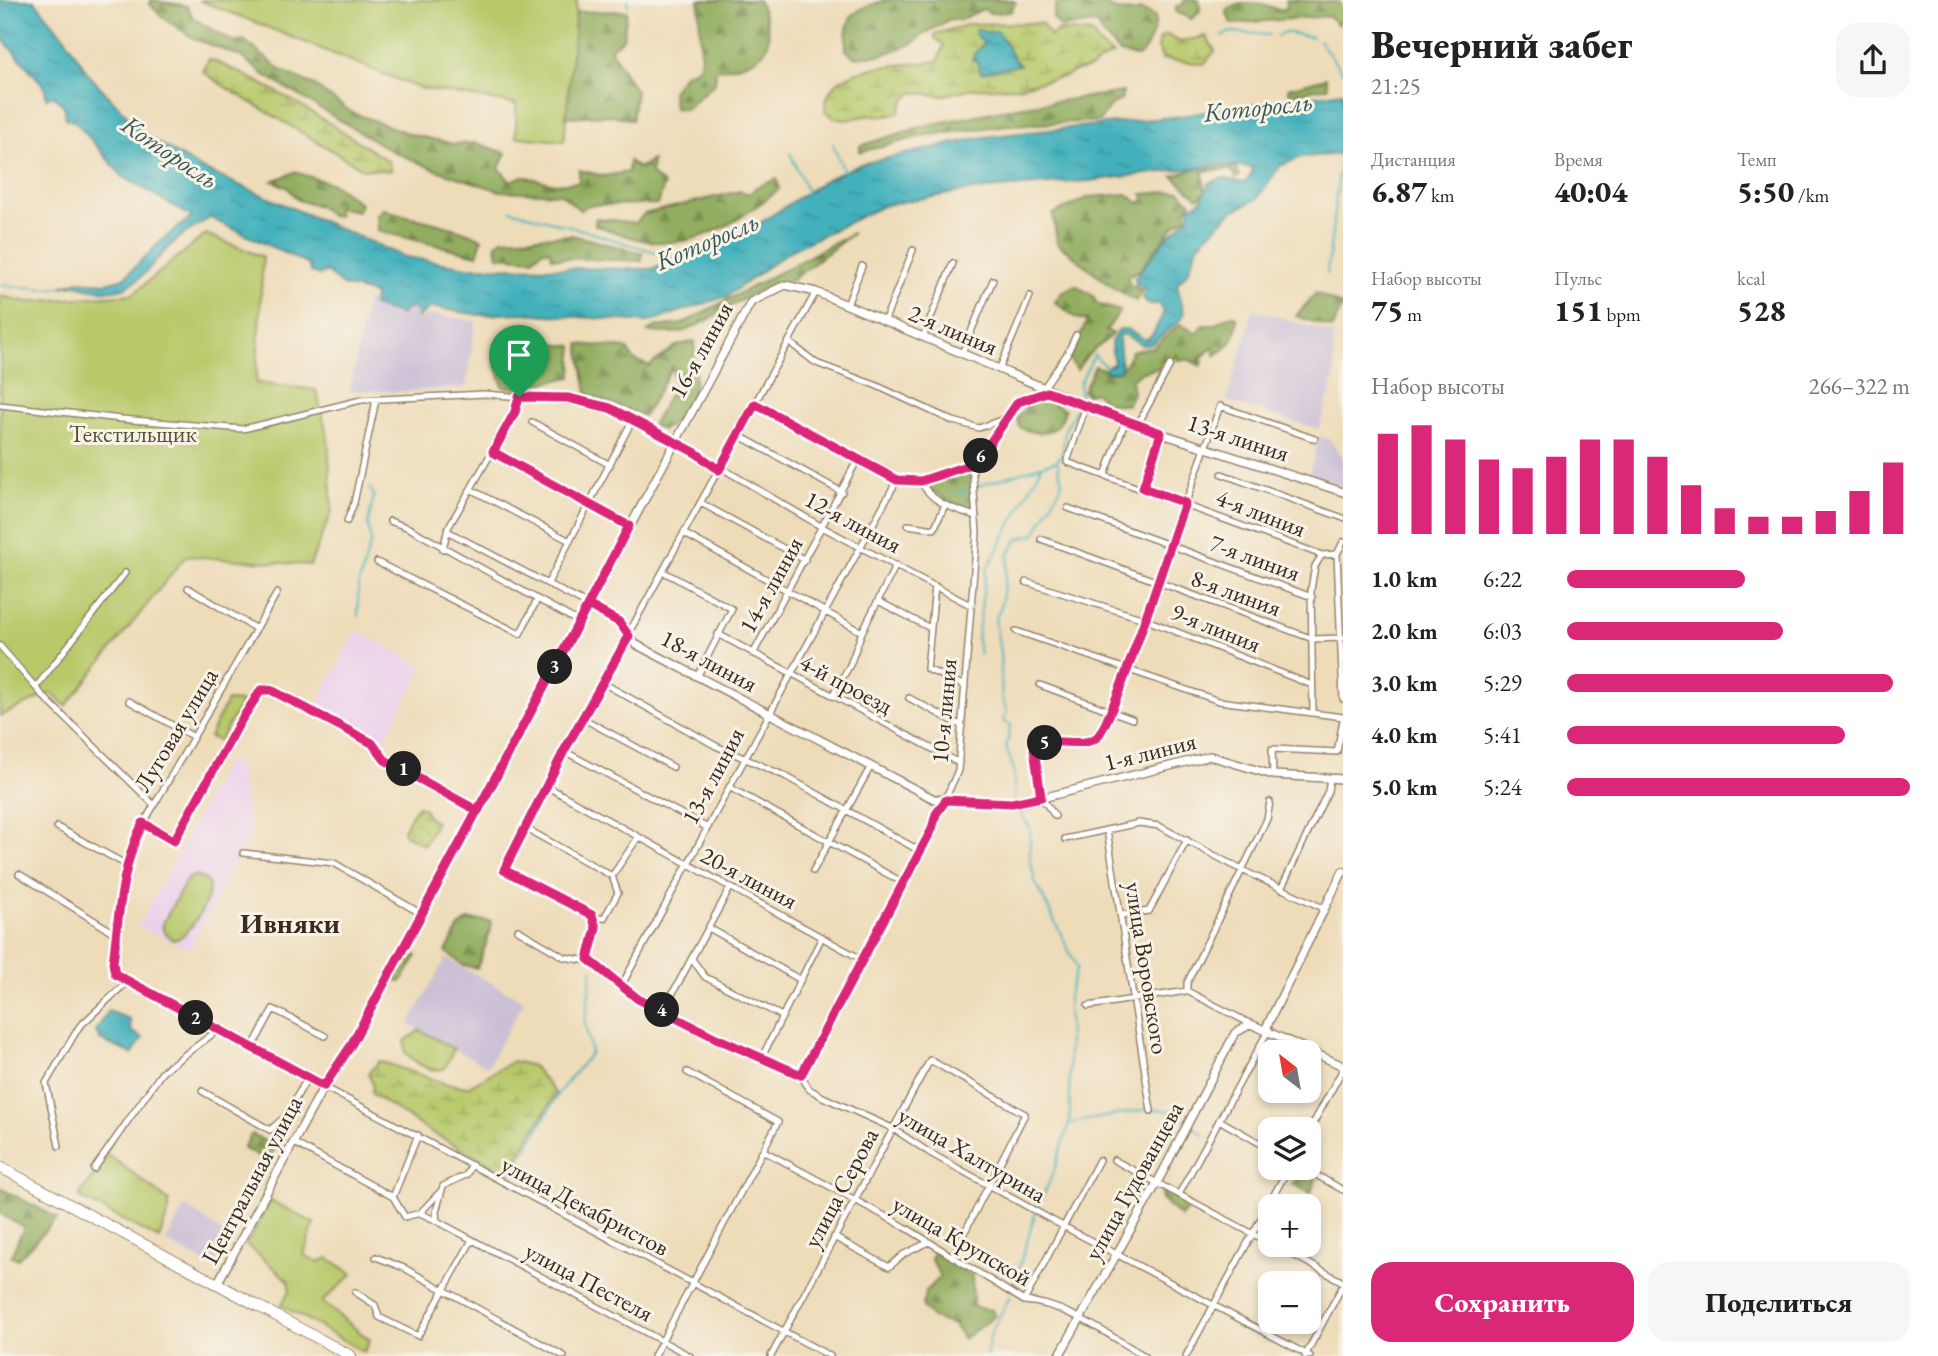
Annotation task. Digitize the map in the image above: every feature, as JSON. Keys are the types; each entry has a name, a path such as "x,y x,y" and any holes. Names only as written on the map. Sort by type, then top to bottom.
{"highway":[{"path":"0,1167 351,1356"}],"street":[{"path":"884,322 914,250"},
{"path":"923,337 953,263"},
{"path":"847,305 862,266"},
{"path":"961,353 993,280"},
{"name":"16-я линия","path":"522,727 745,307 778,286 792,286 816,292"},
{"path":"525,828 612,876 618,893 604,918 595,919 504,870 525,828 546,786 564,751 584,719 816,292"},
{"name":"2-я линия","path":"816,292 1081,404"},
{"path":"999,370 1030,296"},
{"path":"755,404 897,480 921,481 972,464 981,456 1018,402 1045,391 1076,335"},
{"path":"789,342 817,363 875,385 953,421 979,428 1006,418"},
{"path":"1137,426 1170,365"},
{"name":"12-я линия","path":"0,405 243,429 361,400 485,394 592,403 610,408 822,527 970,605"},
{"path":"443,549 448,528 515,412 519,397"},
{"path":"347,521 376,400"},
{"name":"13-я линия","path":"1081,404 1125,422 1343,492"},
{"name":"4-я линия","path":"1081,404 1068,462 1322,555"},
{"path":"1055,816 1041,797 1034,749 1055,740 1096,738 1111,711 1220,406 1315,439"},
{"path":"548,583 632,421"},
{"path":"532,422 610,465"},
{"path":"1105,475 1125,422"},
{"path":"1143,488 1161,433"},
{"path":"738,435 842,492"},
{"path":"493,452 629,526"},
{"name":"14-я линия","path":"753,654 789,592 858,458"},
{"name":"10-я линия","path":"801,1075 946,800 959,763 976,533 972,464"},
{"path":"1222,474 1343,518"},
{"name":"13-я линия","path":"621,983 897,480"},
{"path":"921,481 928,492 945,505 975,516"},
{"path":"472,490 569,541"},
{"path":"701,503 805,560"},
{"path":"908,525 934,530 945,505"},
{"name":"7-я линия","path":"1068,508 1312,597"},
{"path":"390,521 579,622"},
{"name":"18-я линия","path":"449,532 619,622 635,644 871,766 926,798 965,800"},
{"path":"685,534 862,632"},
{"name":"8-я линия","path":"1041,539 1313,639 1343,638"},
{"path":"1343,542 1337,554 1343,638 1343,699"},
{"path":"1313,713 1312,578 1322,555 1337,554"},
{"path":"377,562 520,634 537,600"},
{"path":"832,696 850,665 862,632 896,565"},
{"path":"664,572 732,609 697,677"},
{"path":"36,687 125,573"},
{"name":"9-я линия","path":"1026,582 1144,619 1312,685"},
{"path":"935,586 927,669 965,686"},
{"path":"188,588 256,629"},
{"name":"Луговая улица","path":"127,982 113,968 131,845 277,593"},
{"path":"878,601 930,628"},
{"path":"1016,631 1219,701 1343,719 1337,752 1272,749 1273,775"},
{"name":"4-й проезд","path":"718,634 959,763"},
{"path":"0,646 36,687 153,804"},
{"path":"603,683 716,746 785,776 920,851"},
{"path":"1040,685 1132,719"},
{"path":"143,823 174,841 255,695 268,690 372,743 385,760 478,811"},
{"path":"909,698 962,726"},
{"path":"129,701 192,736"},
{"path":"584,719 673,767"},
{"name":"Центральная улица","path":"218,1284 324,1086 350,1047 522,727"},
{"path":"564,751 706,827"},
{"name":"1-я линия","path":"965,800 1014,803 1210,756 1273,775 1343,779"},
{"path":"813,871 871,766"},
{"path":"1281,889 1328,791 1330,778"},
{"name":"20-я линия","path":"546,786 637,839 863,960"},
{"path":"729,788 902,882"},
{"path":"1187,991 1187,983 1267,819 1270,802"},
{"path":"1065,839 1139,823 1159,826 1242,870 1323,908"},
{"path":"57,827 127,865"},
{"name":"улица Воровского","path":"1107,830 1151,1111"},
{"path":"612,876 637,839"},
{"path":"1122,915 1149,911 1188,840"},
{"path":"243,853 334,863 420,913"},
{"path":"1179,1194 1267,1028 1343,871"},
{"path":"19,874 116,934"},
{"path":"663,1011 730,888"},
{"path":"519,930 564,957 588,959 596,928 595,919"},
{"path":"709,928 799,979"},
{"path":"762,1057 780,1015 822,937"},
{"name":"улица Халтурина","path":"588,959 663,1011 716,1038 801,1075 809,1089 892,1128 1064,1226 1307,1355"},
{"path":"692,959 705,977 780,1015"},
{"path":"60,1146 46,1083 79,1027 127,982"},
{"name":"улица Декабристов","path":"127,982 830,1356"},
{"path":"1088,1006 1187,991 1251,1024 1267,1028 1343,1068 1317,1117"},
{"path":"252,1048 273,1009 325,1036"},
{"name":"улица Гудованцева","path":"1059,1356 1157,1183 1235,1033 1242,1026 1251,1024"},
{"path":"94,1169 163,1071 218,1030"},
{"name":"улица Серова","path":"771,1356 930,1060 1025,1114 988,1184"},
{"path":"654,1356 778,1119 687,1072"},
{"path":"202,1091 270,1130 285,1117 308,1077"},
{"path":"1219,1120 1258,1142"},
{"path":"294,1143 393,1197 418,1135"},
{"name":"улица Крупской","path":"764,1150 929,1242 1003,1285 1024,1301 1040,1302 1145,1356"},
{"path":"1024,1301 1099,1160"},
{"path":"1114,1160 1258,1237"},
{"path":"437,1221 436,1212 443,1186 466,1175 472,1165"},
{"path":"1321,1178 1343,1190"},
{"path":"1186,1356 1282,1180"},
{"path":"952,1257 988,1184"},
{"path":"420,1213 441,1191"},
{"name":"улица Пестеля","path":"393,1197 405,1217 420,1213 437,1221 690,1356"},
{"path":"834,1237 889,1267 904,1254 929,1242"},
{"path":"355,1292 375,1305 379,1317 418,1336 472,1240"},
{"path":"376,1257 404,1268 564,1356"},
{"path":"1295,1257 1343,1284 1307,1355"}],"shaded area":[{"path":"367,300 392,306 402,316 405,309 414,308 417,319 432,315 476,321 466,387 403,392 350,390"},
{"path":"1254,309 1332,334 1335,375 1319,429 1226,401"},
{"path":"1319,436 1330,440 1343,458 1343,488 1309,475"},
{"path":"357,630 424,667 381,745 314,709"},
{"path":"227,760 238,765 251,832 190,949 138,927"},
{"path":"446,958 524,1001 487,1067 409,1024"},
{"path":"185,1206 229,1237 213,1267 166,1242"}],"green space":[{"path":"152,0 187,6 193,18 234,42 244,40 282,71 312,84 351,112 410,134 454,144 476,143 506,153 499,168 510,181 523,176 555,184 579,182 579,170 604,176 628,172 629,161 638,168 652,160 651,174 664,185 658,204 589,205 580,210 561,194 500,191 436,170 392,151 264,75 240,56 195,39 162,17 149,3"},
{"path":"199,0 577,0 564,141 516,137 516,104 419,88"},
{"path":"699,0 758,0 765,17 768,42 757,58 716,70 715,83 685,109 674,108 672,91 685,73 697,69 701,63"},
{"path":"885,0 1016,2 1011,12 990,13 983,9 960,20 950,19 912,44 881,55 854,57 846,50 849,20 865,7"},
{"path":"1184,0 1199,0 1200,11 1192,19 1176,12 1176,6 1183,5"},
{"path":"1286,0 1339,2 1343,17 1337,25 1329,16 1231,24 1226,10 1252,3 1278,10 1287,8"},
{"path":"1062,2 1092,8 1105,4 1122,11 1142,10 1155,16 1151,38 1138,57 1120,53 1101,33 1097,23 1061,27 1053,18 1056,5"},
{"path":"627,11 623,39 610,49 636,91 632,120 611,115 566,117 576,12"},
{"path":"1041,23 1051,36 1058,30 1092,33 1099,44 1113,55 1090,68 1067,76 1017,87 969,89 942,96 914,92 904,101 899,112 888,116 871,115 845,120 825,111 828,94 852,74 887,66 938,61 944,45 935,38 935,34 970,24"},
{"path":"1167,35 1180,42 1206,36 1215,51 1204,64 1162,59 1158,48 1160,38"},
{"path":"209,59 279,93 323,119 388,161 391,171 363,169 225,87 203,72"},
{"path":"1326,78 1328,87 1290,94 1288,88"},
{"path":"1123,92 1121,100 1112,104 1099,121 1008,125 923,136 860,152 860,146 923,126 1017,107"},
{"path":"1236,167 1240,176 1236,178 1232,170 1203,171 1205,192 1198,198 1173,176 1195,169"},
{"path":"295,172 333,184 360,203 358,211 337,208 338,216 331,216 319,206 298,200 287,187 272,181"},
{"path":"777,179 779,189 764,201 733,222 699,237 662,243 636,239 595,225 596,218 636,223 644,214 740,191 750,194 756,187"},
{"path":"1180,191 1191,203 1185,210 1187,217 1173,226 1139,271 1127,276 1130,285 1142,290 1136,301 1111,286 1057,243 1053,214 1089,197 1127,194 1139,203 1145,199 1142,194"},
{"path":"383,209 482,239 477,255 378,231 377,215"},
{"path":"853,233 791,281 767,286 708,320 681,332 648,332 654,327 682,324"},
{"name":"Текстильщик","path":"206,234 263,257 256,383 316,390 328,438 332,511 310,565 186,556 66,706 51,693 0,716 0,296 27,302 133,294"},
{"path":"572,235 642,253 642,261 552,258 550,251 543,250 533,259 498,256 496,244 502,239"},
{"path":"1076,285 1093,296 1097,304 1120,311 1106,331 1113,333 1085,358 1077,370 1069,359 1087,321 1076,318 1055,302 1062,292"},
{"path":"1316,293 1343,306 1332,328 1296,316"},
{"path":"1231,315 1237,317 1236,330 1226,348 1215,355 1213,347 1199,360 1203,361 1201,366 1190,360 1178,360 1177,355 1166,366 1139,373 1131,380 1133,393 1127,405 1107,403 1095,392 1086,395 1083,391 1095,366 1109,371 1118,370 1132,351 1154,347 1180,324 1196,333 1203,325 1213,325"},
{"path":"513,341 573,346 572,377 519,388 503,387 495,362"},
{"path":"694,341 695,380 690,401 675,421 663,430 652,425 675,385 672,367 644,416 587,394 579,344 626,348 634,360 649,366 676,346"},
{"path":"1043,398 1065,410 1058,425 1041,433 1019,427 1017,418 1024,409"},
{"path":"968,471 972,483 971,508 951,502 928,488 929,483"},
{"path":"227,701 242,702 219,741 209,737"},
{"path":"417,806 424,808 428,817 436,822 424,845 405,835 403,830"},
{"path":"196,875 208,882 209,889 204,906 193,925 173,940 164,932 162,925 187,879"},
{"path":"469,920 491,921 491,930 477,968 463,965 446,952 459,927"},
{"path":"408,952 417,956 401,982 394,979"},
{"path":"420,1030 454,1049 444,1069 427,1068 405,1052 405,1041"},
{"path":"380,1061 443,1083 467,1087 513,1061 533,1066 556,1094 508,1173 432,1133 372,1094 373,1084 368,1073"},
{"path":"252,1134 276,1147 268,1161 243,1148"},
{"path":"109,1155 169,1201 169,1210 159,1239 81,1198 80,1194"},
{"path":"1296,1180 1315,1180 1311,1193 1292,1184"},
{"path":"0,1188 57,1218 18,1259 11,1256 24,1227 0,1214"},
{"path":"1162,1190 1191,1205 1181,1217 1161,1199"},
{"path":"271,1201 314,1223 304,1255 318,1262 328,1258 353,1274 322,1302 370,1340 364,1352 281,1305 290,1291 288,1280 246,1244"},
{"path":"933,1252 972,1276 973,1307 992,1310 995,1316 963,1339 954,1325 932,1318 923,1307 925,1291 941,1277 931,1260"}],"water":[{"name":"Которосль","path":"0,0 34,0 64,36 89,75 144,134 202,169 405,257 468,267 651,269 698,254 751,229 827,179 861,164 983,137 1172,117 1343,92 1343,154 1301,157 1280,166 1257,199 1231,212 1199,244 1188,272 1177,284 1184,314 1182,318 1152,344 1142,345 1124,334 1119,336 1120,371 1107,372 1106,367 1114,364 1111,342 1119,329 1127,329 1146,340 1153,334 1164,312 1159,304 1147,304 1143,297 1143,287 1136,284 1135,278 1169,235 1189,218 1189,207 1201,201 1209,183 1222,178 1245,183 1252,173 1252,167 1220,165 1088,181 972,190 885,205 791,250 727,296 649,322 521,313 479,315 431,307 418,317 416,310 411,307 405,309 402,315 373,306 374,294 342,285 326,271 320,275 311,272 308,264 210,218 178,239 145,273 125,287 96,290 75,285 60,287 79,281 106,283 124,278 164,238 192,217 122,176 76,122 66,119 64,106 53,95 46,98 45,87 0,36"},
{"path":"976,29 989,33 996,31 1020,65 981,73 976,59 972,60 984,43 975,34"},
{"path":"108,1011 130,1019 131,1031 143,1038 132,1054 100,1040 96,1031"}],"waterway":[{"path":"628,0 628,6"},
{"path":"1222,36 1230,32 1269,35"},
{"path":"1277,36 1284,32 1312,37"},
{"path":"1319,40 1343,73"},
{"path":"833,144 844,172"},
{"path":"790,153 808,193"},
{"path":"1327,274 1341,155"},
{"path":"511,210 563,225"},
{"name":"Которосль","path":"566,225 678,259"},
{"path":"0,285 48,289 61,287"},
{"path":"1080,400 1080,383 1094,355 1108,369"},
{"path":"1014,800 1014,770 1006,747 1011,725 1003,721 1007,712 1002,698 1000,652 995,620 1001,606 1009,553 1018,539 1035,534 1060,488 1062,482 1057,461 1063,451 1065,430 1078,405"},
{"path":"957,493 1056,461"},
{"path":"980,655 977,640 986,571 1042,466"},
{"path":"358,616 358,587 371,541 368,524 374,495 369,488"},
{"path":"1012,1291 1036,1211 1053,1174 1070,1120 1068,997 1077,967 1035,881 1030,859 1030,828 1015,806"},
{"path":"509,1179 560,1091 591,1053 585,1023 592,969"},
{"path":"1071,1123 1148,1109"},
{"path":"1154,1109 1171,1111 1187,1122"},
{"path":"1191,1125 1204,1135"},
{"path":"986,1356 991,1333 1010,1296"}],"district":[{"name":"Ивняки","path":"290,923"}],"route":[{"path":"519,397 515,412 493,452 629,526 478,811 385,760 372,743 271,690 261,690 255,695 174,841 143,823 131,845 116,934 113,963 115,974 324,1086 333,1077 350,1047 420,913 478,811 588,605 619,622 629,636 564,751 504,870 592,915 596,928 588,959 626,992 716,1038 801,1075 815,1054 902,882 932,829 940,806 946,800 994,804 1022,803 1041,797 1034,749 1038,745 1055,740 1088,741 1100,733 1128,669 1185,503 1143,488 1161,433 1047,392 1018,402 981,456 972,464 916,482 897,480 755,404 719,470 696,453 610,408 568,398 519,397"}]}
